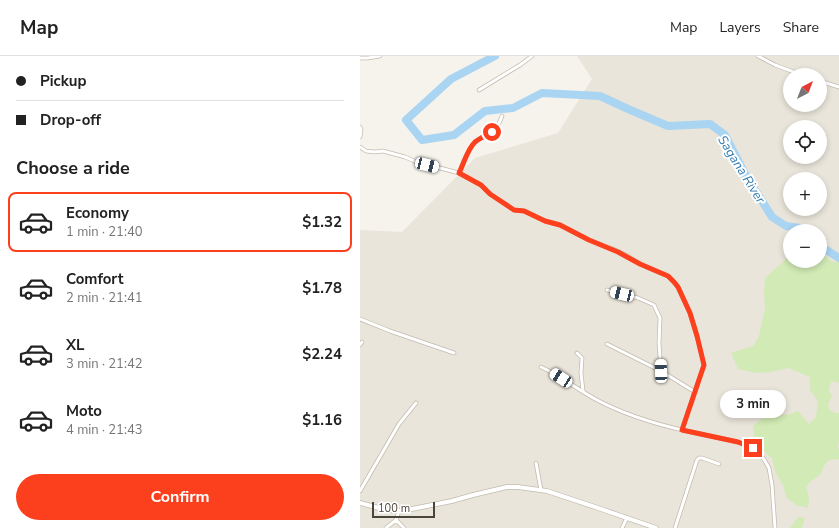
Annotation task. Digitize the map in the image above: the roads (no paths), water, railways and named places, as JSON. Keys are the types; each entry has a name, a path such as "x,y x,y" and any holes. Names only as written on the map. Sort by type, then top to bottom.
{"street":[{"path":"360,58 380,56"},
{"path":"478,90 520,65 532,56"},
{"path":"758,56 783,68"},
{"path":"827,83 839,87"},
{"path":"459,173 472,146 476,141 492,132 499,124 502,116"},
{"path":"360,127 360,137"},
{"path":"360,147 366,151 383,151 459,173 481,185 490,194 514,210 524,211 545,221 560,225 668,276 678,287 690,313 704,365 682,430"},
{"path":"607,290 638,298 654,305 660,318 659,343 661,371"},
{"path":"360,318 454,353"},
{"path":"607,344 661,371 695,392"},
{"path":"577,353 582,358 581,373 583,391"},
{"path":"541,367 551,371 610,407 635,417 653,423 738,442 753,448 762,456 769,468 772,485 775,528"},
{"path":"360,491 399,424 416,403"},
{"path":"675,528 697,460 702,458 719,464"},
{"path":"536,463 541,490"},
{"path":"360,503 373,507 398,511 435,505 507,487 518,487 541,490 656,528"},
{"path":"386,528 396,520 398,511"},
{"path":"622,528 627,518"},
{"path":"396,520 404,528"}],"waterway":[{"name":"Sagana River","path":"495,56 451,79 406,120 422,140 454,135 485,111 513,108 542,93 600,96 668,126 710,124 725,135 745,174 772,217 783,224"},
{"name":"Sagana River","path":"827,250 839,258"}]}
